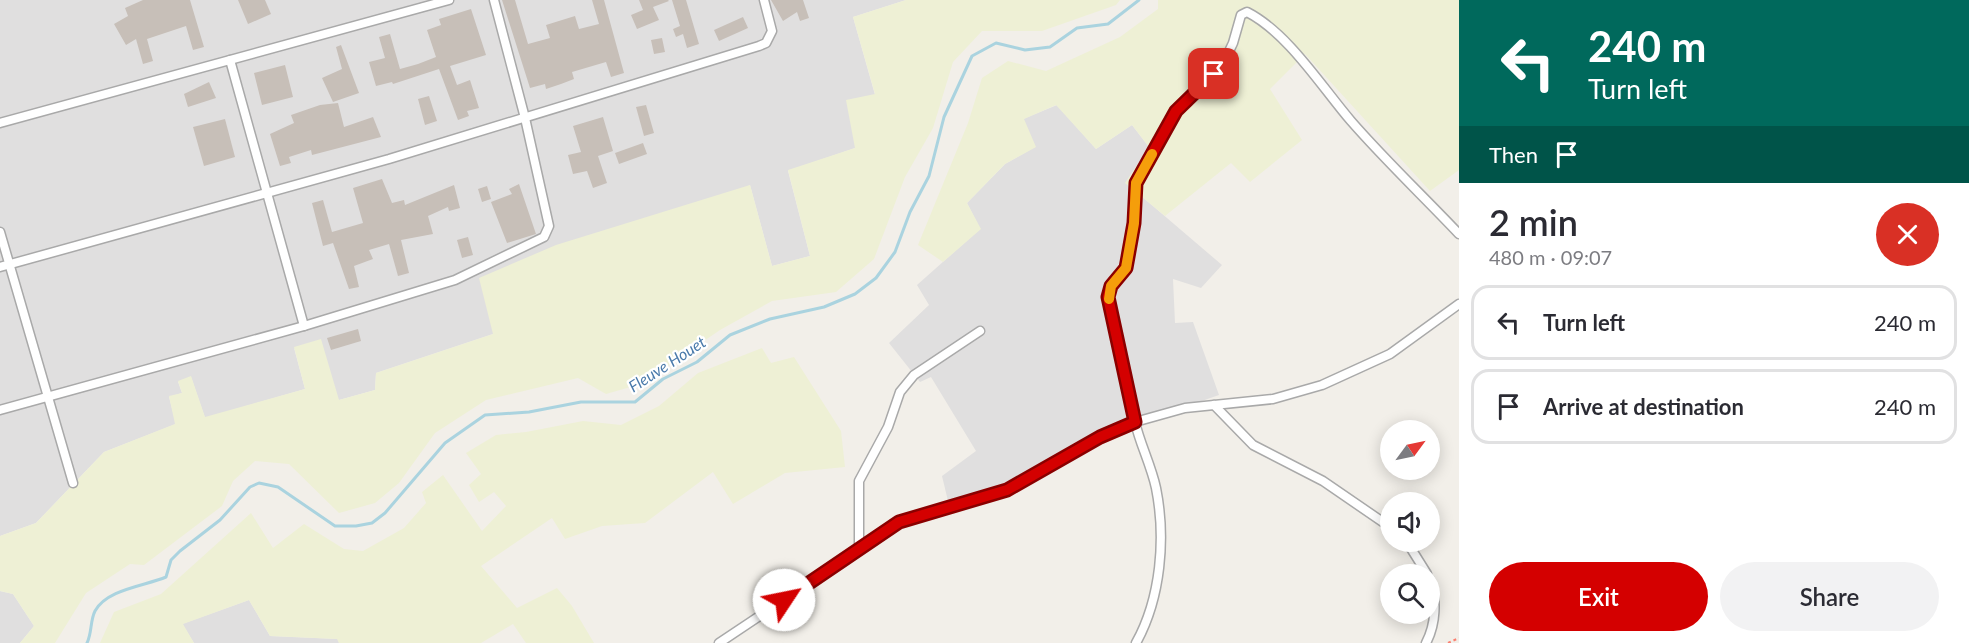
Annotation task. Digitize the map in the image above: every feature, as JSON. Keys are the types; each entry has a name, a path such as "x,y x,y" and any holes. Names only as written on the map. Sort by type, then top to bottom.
{"street":[{"path":"0,123 449,0"},
{"path":"0,410 304,326 455,280 544,237 549,226 525,117 494,0"},
{"path":"0,267 267,193 766,44 772,31 764,0"},
{"path":"1136,643 1151,611 1159,568 1156,488 1135,422 1108,297 1111,286 1126,268 1134,223 1136,183 1176,111 1223,64 1243,13 1247,12 1261,19 1305,64 1352,121 1459,234"},
{"path":"230,60 304,326"},
{"path":"0,232 73,483"},
{"path":"719,643 899,522 1007,490 1100,437 1135,422 1185,408 1296,394 1344,377 1390,354 1459,304"},
{"path":"859,549 859,481 888,428 900,392 915,375 980,331"},
{"path":"1214,405 1252,444 1323,480 1380,520"},
{"path":"1426,643 1433,624"}],"path":[{"path":"1448,643 1459,638"}],"shaded area":[{"path":"0,0 906,0 853,17 875,95 855,148 788,171 810,256 772,266 750,185 493,334 376,373 375,390 339,400 294,348 305,389 205,418 191,377 178,382 182,393 169,397 176,424 104,452 36,523 0,536"},
{"path":"1057,105 1096,149 1132,125 1149,147 1126,183 1222,265 1201,288 1173,279 1175,323 1193,322 1219,395 1130,426 965,503 948,501 942,476 976,451 931,377 920,382 889,343 929,305 917,285 980,229 967,203 1005,164 1035,147 1023,119"},
{"path":"0,591 13,594 34,626 20,643 0,643"},
{"path":"249,600 270,636 338,639 339,643 194,643 182,624"}],"green space":[{"path":"906,0 1120,0 1116,5 1042,31 982,31 953,62 933,128 905,177 874,259 836,292 772,301 720,330 641,384 606,394 578,378 486,400 435,433 399,483 375,503 339,513 289,464 255,461 233,481 222,506 144,565 130,564 86,593 55,643 20,643 34,626 13,594 0,591 0,536 36,523 104,452 175,424 169,396 182,393 178,381 191,376 205,417 305,389 294,347 321,339 339,400 375,390 376,373 493,334 479,278 556,245 750,185 772,266 810,256 788,170 855,148 846,100 875,94 853,17"},
{"path":"1158,0 1459,0 1459,170 1430,191 1305,54 1270,89 1302,140 1250,182 1231,163 1165,216 1125,183 1149,147 1132,125 1096,149 1056,105 1024,119 1036,147 1005,164 967,203 981,229 943,262 918,245 968,123 982,78 1008,61 1046,71 1120,37 1158,9"},
{"path":"762,348 771,363 794,357 841,431 845,467 785,473 733,504 713,472 645,523 602,526 565,539 552,518 481,566 517,608 557,588 572,606 594,643 526,643 513,624 481,643 339,643 337,639 270,636 249,600 183,624 194,643 100,643 114,612 161,594 251,513 273,548 304,524 344,549 363,551 404,528 426,503 422,492 443,475 482,531 506,506 494,492 479,502 469,485 481,474 466,453 496,435 526,432 583,421 621,425 659,406 698,373"}],"building":[{"path":"143,0 190,0 204,47 193,50 186,26 147,39 153,61 143,64 136,39 126,45 114,24 128,16 125,8"},
{"path":"238,0 265,0 271,14 248,24"},
{"path":"502,0 515,0 528,44 550,38 546,25 575,16 579,29 599,24 592,0 604,0 624,73 611,77 606,62 572,72 574,79 561,84 546,89 545,84 530,88"},
{"path":"639,0 669,1 653,7 659,20 637,29 631,15 643,10"},
{"path":"672,0 686,0 699,44 687,48 683,34 676,37 673,29 680,26"},
{"path":"771,0 803,0 809,18 800,21 797,12 783,21"},
{"path":"471,9 486,55 450,66 457,85 470,80 479,108 467,111 469,116 458,120 439,69 393,84 392,82 376,86 369,62 385,58 379,37 390,34 400,69 418,64 436,57 427,30 441,25 439,19"},
{"path":"743,17 748,28 719,41 714,30"},
{"path":"662,38 665,52 654,54 651,40"},
{"path":"341,45 359,93 333,102 322,78 342,69 336,47"},
{"path":"285,65 293,97 262,105 254,73"},
{"path":"209,82 216,98 188,107 184,94"},
{"path":"429,96 437,121 425,125 418,99"},
{"path":"338,103 344,127 373,117 381,137 312,155 311,150 289,157 291,163 280,166 270,134 294,123 291,115 320,105"},
{"path":"646,105 654,133 644,136 636,107"},
{"path":"603,117 613,151 598,156 607,183 593,188 587,171 573,174 568,155 581,152 573,126"},
{"path":"225,119 235,157 204,166 193,127"},
{"path":"643,143 647,154 619,164 615,153"},
{"path":"382,179 392,203 404,200 405,205 454,185 460,208 449,211 448,207 428,216 433,234 401,240 409,273 398,276 389,244 369,250 373,259 354,266 359,287 349,289 333,243 323,246 312,203 323,200 332,232 363,223 353,188"},
{"path":"519,184 536,234 507,243 491,202 512,194 509,189"},
{"path":"487,186 491,199 482,202 478,189"},
{"path":"468,237 473,255 462,258 457,240"},
{"path":"358,329 361,341 331,350 327,338"}],"waterway":[{"name":"Fleuve Houet","path":"87,643 93,615 101,604 117,593 166,577 171,560 220,520 250,487 259,483 278,487 335,526 372,523 385,513 445,443 485,415 529,412 581,402 635,402 663,379 697,362 730,335 770,319 824,307 855,294 876,278 895,252 910,212 929,176 944,117 972,56 996,43 1025,50 1050,47 1077,28 1108,24 1139,0"}],"slow traffic":[{"path":"1109,299 1111,286 1126,268 1134,223 1136,183 1152,154"}],"route":[{"path":"784,600 899,522 970,503 1007,490 1100,437 1135,422 1108,297 1111,286 1126,268 1134,223 1136,183 1176,111 1214,74"}]}
